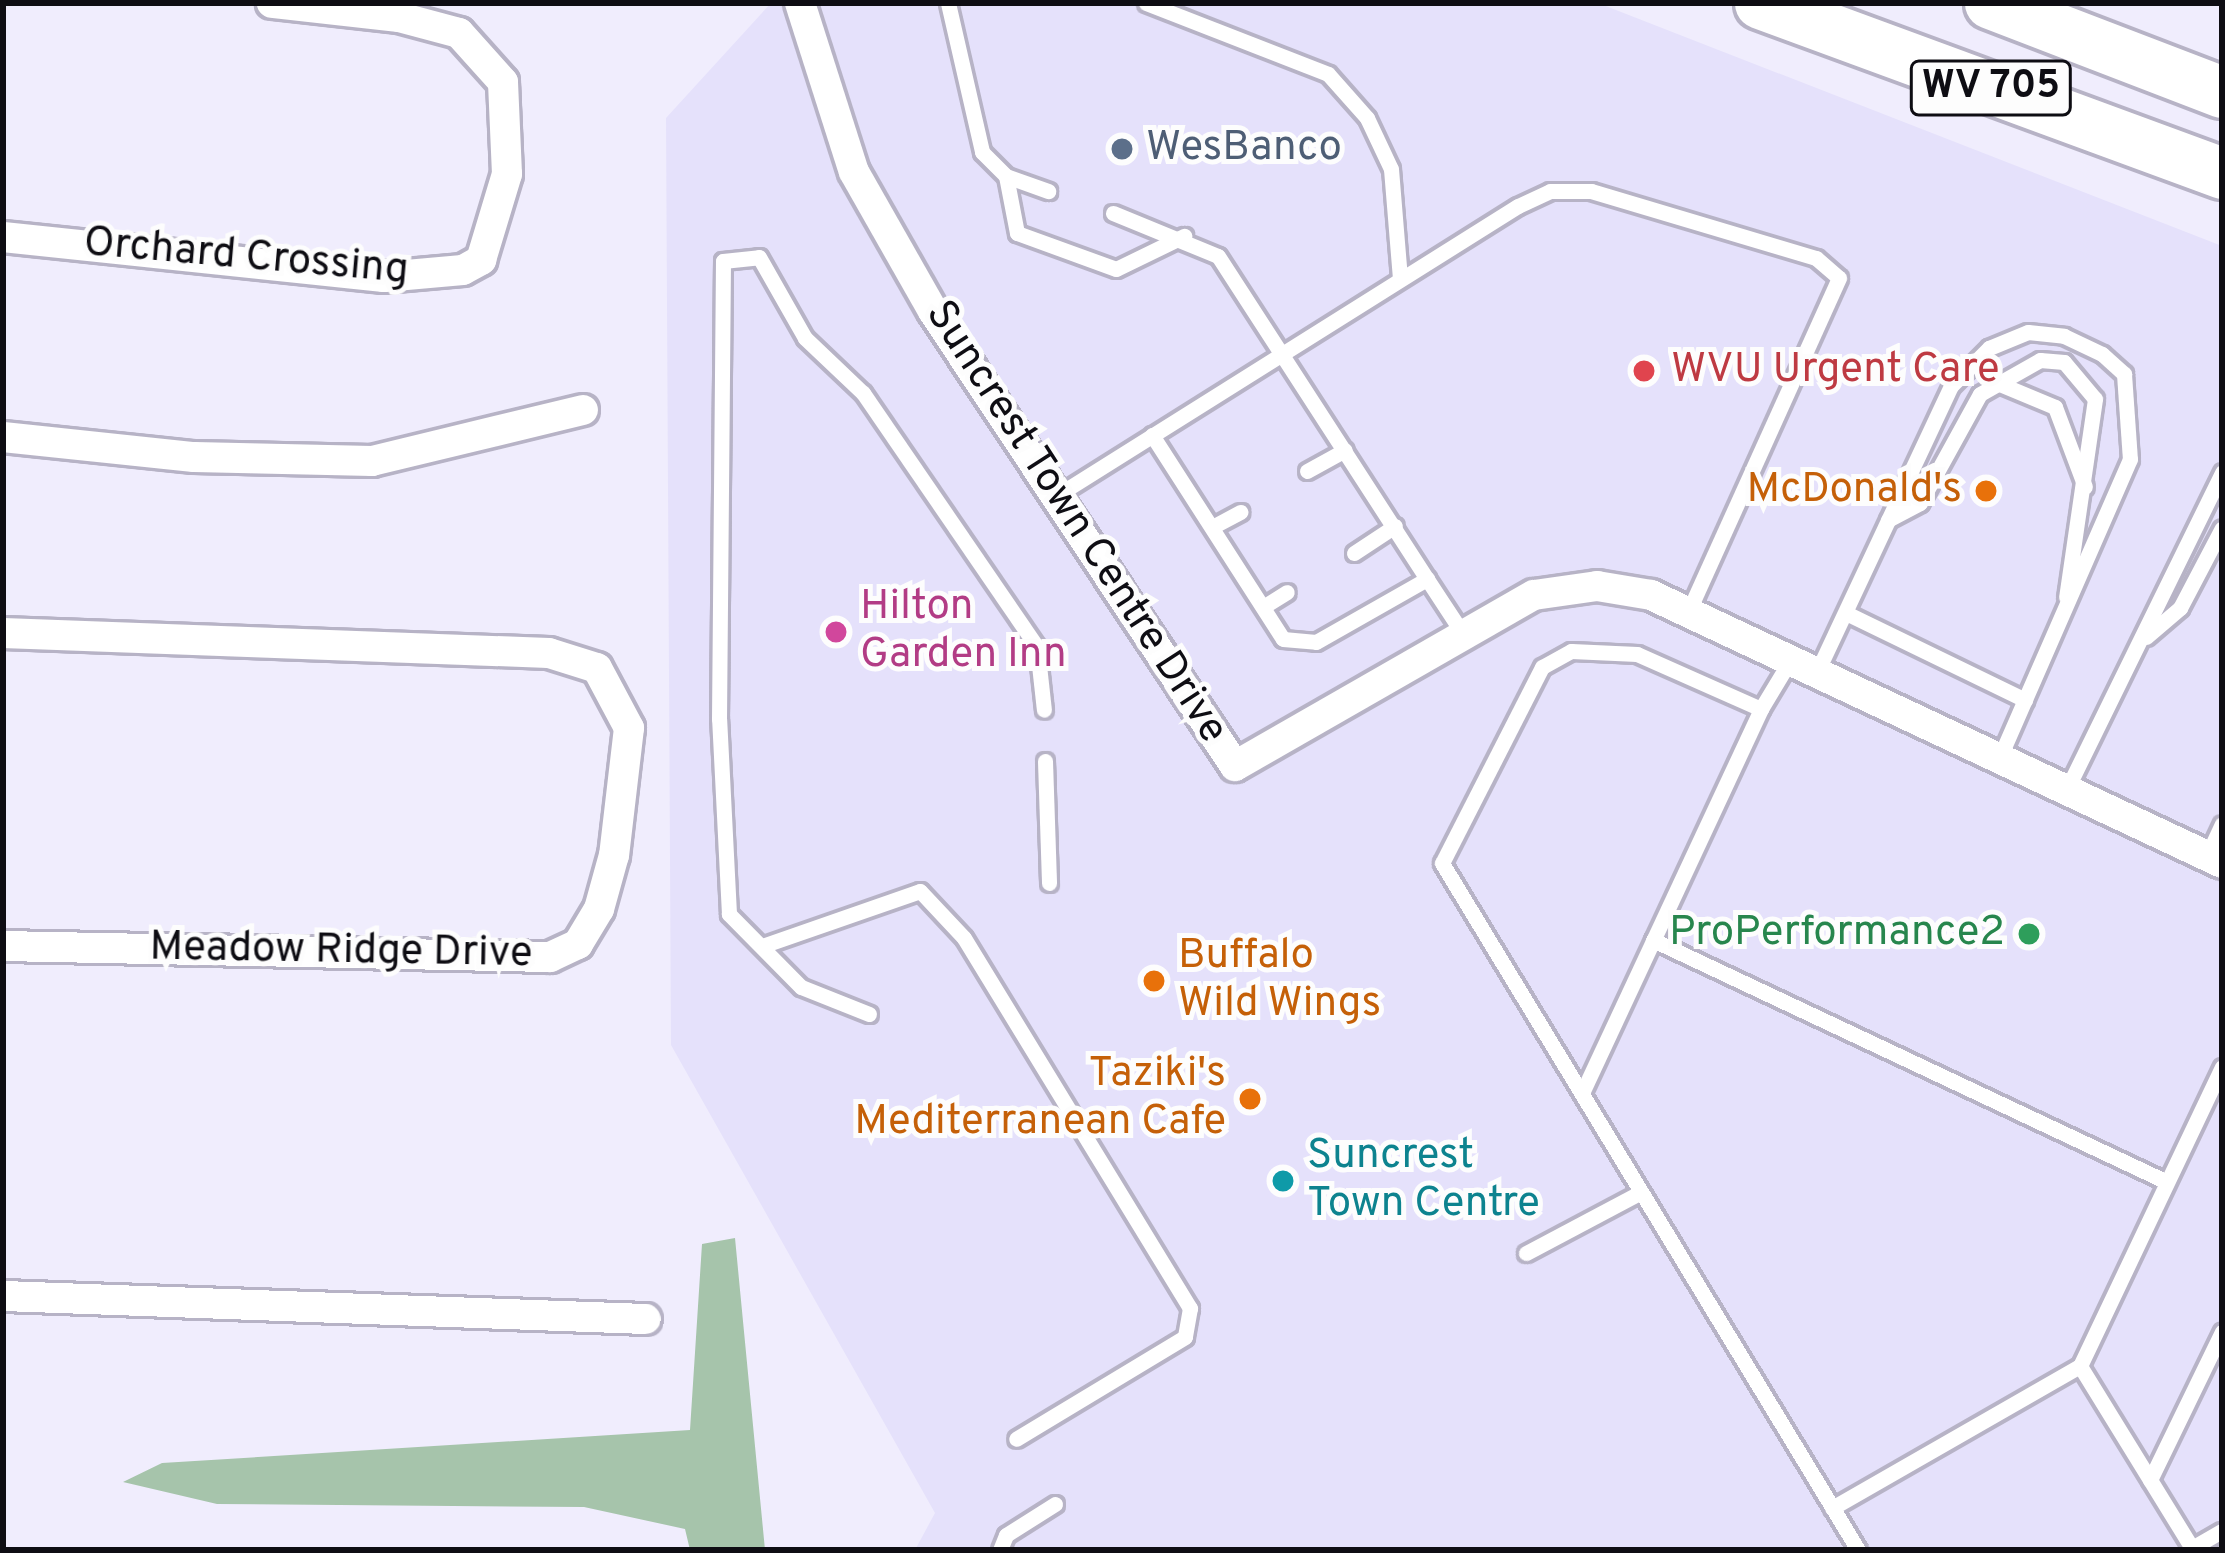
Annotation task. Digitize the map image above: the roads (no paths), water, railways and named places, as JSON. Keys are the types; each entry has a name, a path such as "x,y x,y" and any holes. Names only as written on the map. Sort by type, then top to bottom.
{"main road":[{"name":"WV 705","path":"1760,3 2222,173"},
{"name":"WV 705","path":"1990,3 2222,92"}],"street":[{"name":"Orchard Crossing","path":"3,237 384,277 464,270 482,260 507,174 503,82 459,33 399,17 272,3"},
{"name":"Suncrest Town Centre Drive","path":"800,3 854,172 933,311 1235,766 1534,595 1598,586 1652,595 2215,859"},
{"path":"3,437 194,457 372,461 583,410"},
{"name":"Meadow Ridge Drive","path":"3,633 549,652 597,668 629,728 614,855 598,909 578,944 550,957 3,946"},
{"path":"3,1296 646,1319"}],"lane":[{"path":"948,3 982,152 1006,176 1048,191"},
{"path":"1145,3 1328,74 1367,118 1391,169 1402,224 1400,279"},
{"path":"1006,176 1017,233 1116,269 1184,236"},
{"path":"1056,496 1400,279 1550,191 1591,191 1816,258 1839,278 1688,612"},
{"path":"1113,213 1184,236 1218,256 1463,634"},
{"path":"869,1014 801,987 729,914 718,674 723,261 759,256 805,338 863,393 1037,647 1044,710"},
{"path":"1582,1093 1761,709 1847,614 1951,386 1989,348 2028,332 2064,336 2102,354 2124,374 2133,413 2130,459 1999,759"},
{"path":"1888,520 1920,503 1962,414 1995,382 2040,360 2080,371 2095,399 2086,490 2065,612"},
{"path":"1995,382 2054,407 2086,490"},
{"path":"1152,435 1283,639 1316,642 1427,579"},
{"path":"1307,471 1345,450"},
{"path":"2066,791 2222,472"},
{"path":"1214,526 1240,512"},
{"path":"1354,553 1395,526"},
{"path":"2138,643 2180,608 2222,528"},
{"path":"1263,607 1287,592"},
{"path":"1847,614 2025,700"},
{"path":"1761,709 1637,654 1571,651 1543,667 1442,862 1858,1550"},
{"path":"1045,761 1049,883"},
{"path":"2215,859 2222,824"},
{"path":"762,946 920,891 964,938 1190,1308 1185,1337 1016,1439"},
{"path":"1653,940 2168,1181"},
{"path":"1832,1508 2080,1366 2222,1066"},
{"path":"1526,1253 1641,1192"},
{"path":"2150,1480 2222,1332"},
{"path":"2080,1366 2192,1549 2222,1531"},
{"path":"1000,1550 1006,1535 1055,1504"}],"place":[{"name":"WesBanco","path":"1122,149"},
{"name":"WVU Urgent Care","path":"1644,371"},
{"name":"McDonald's","path":"1986,491"},
{"name":"Hilton Garden Inn","path":"836,632"},
{"name":"ProPerformance2","path":"2029,934"},
{"name":"Buffalo Wild Wings","path":"1154,981"},
{"name":"Taziki's Mediterranean Cafe","path":"1250,1099"},
{"name":"Suncrest Town Centre","path":"1283,1181"}]}
